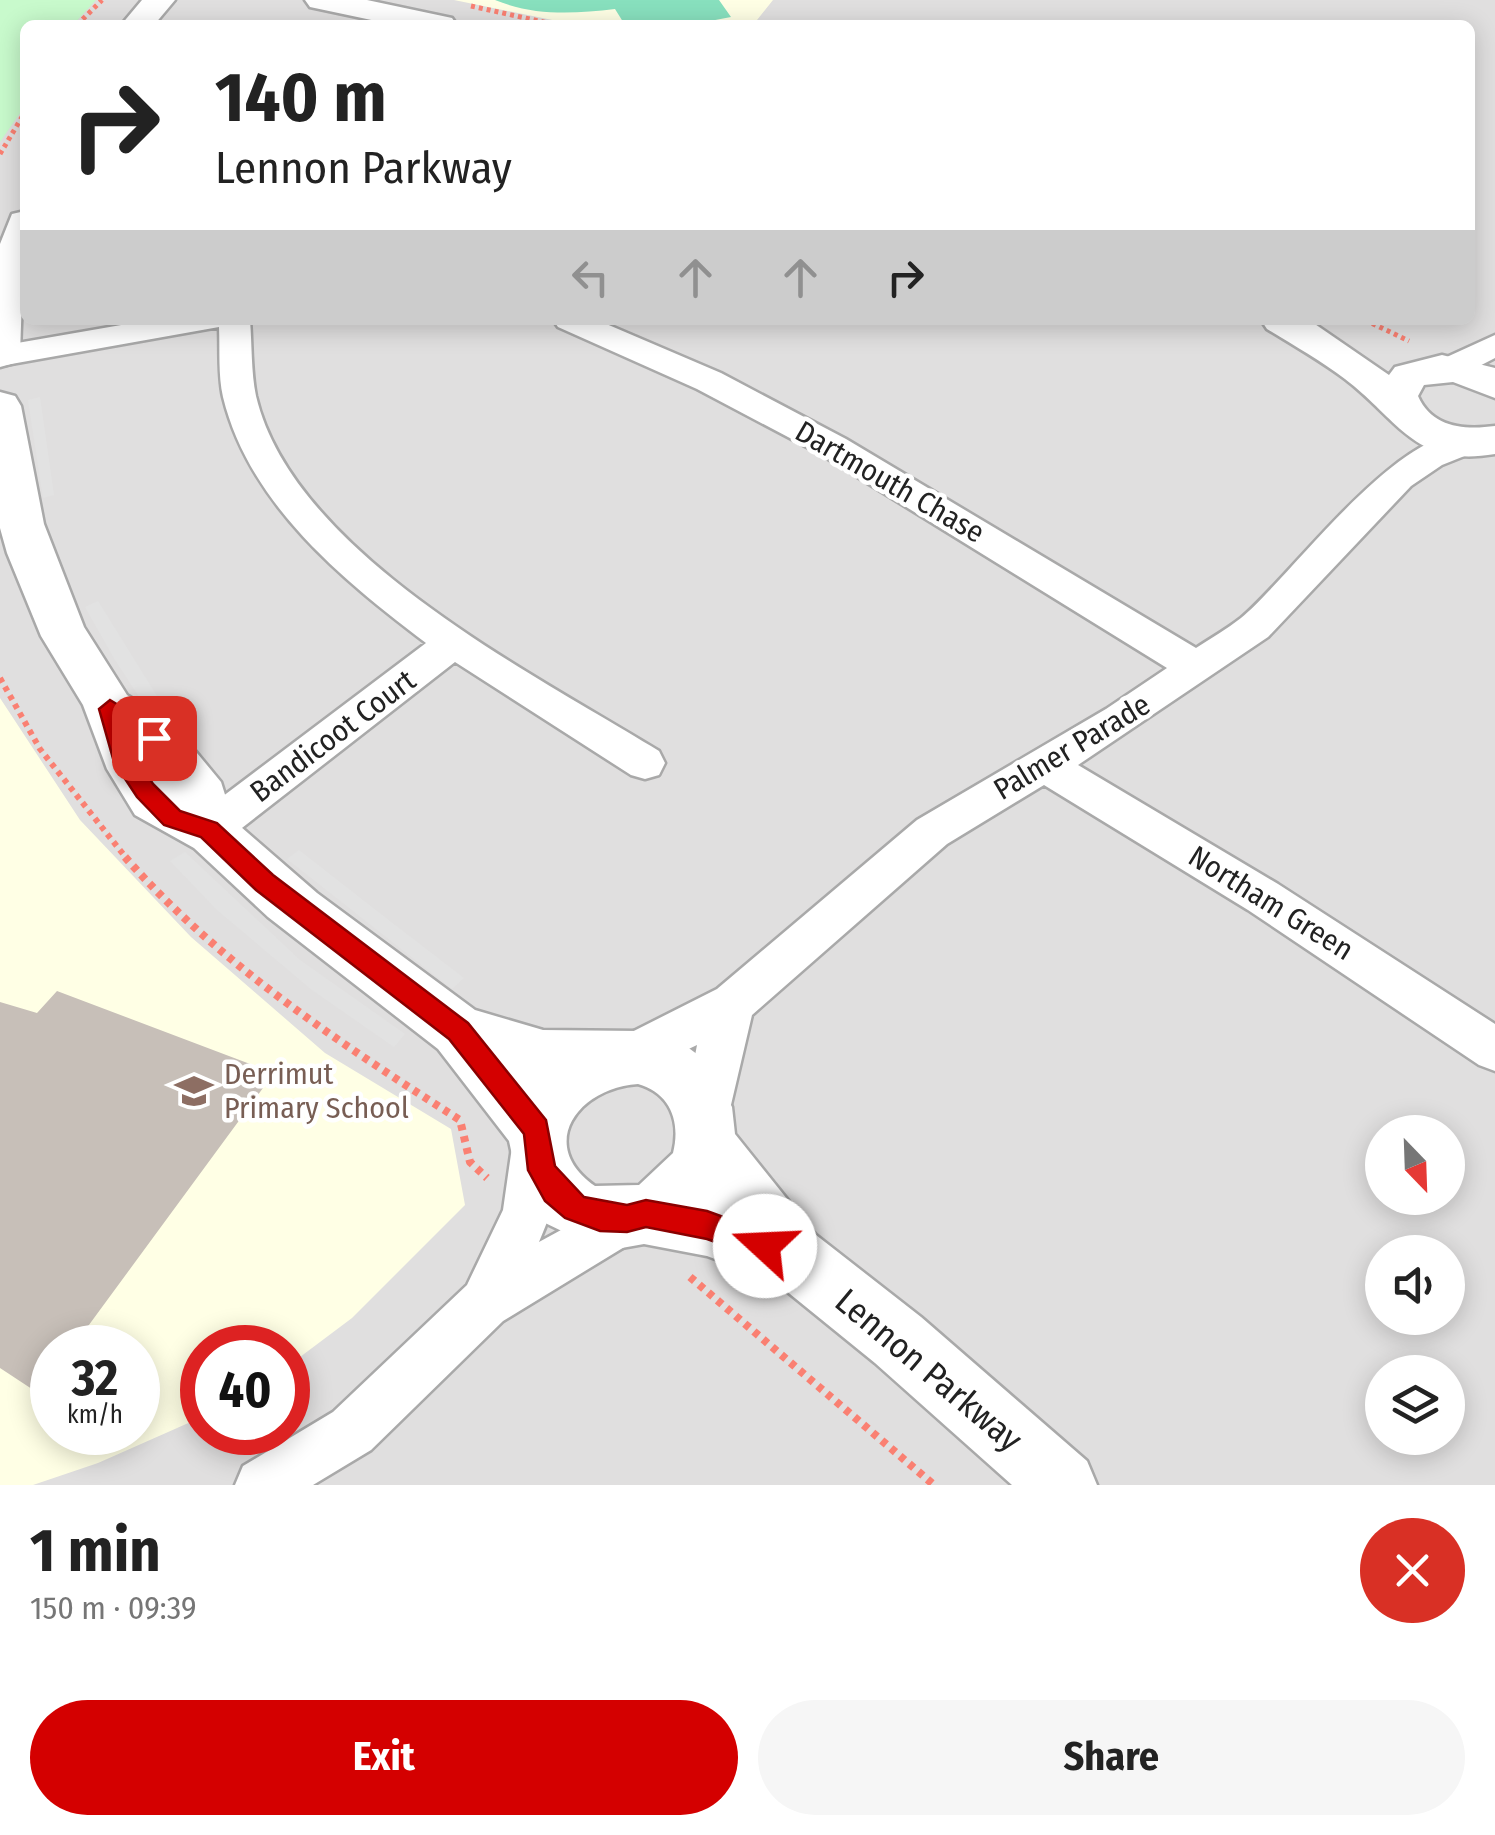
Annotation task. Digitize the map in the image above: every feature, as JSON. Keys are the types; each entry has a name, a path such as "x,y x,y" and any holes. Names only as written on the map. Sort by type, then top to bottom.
{"street":[{"path":"141,20 159,0"},
{"path":"321,0 449,14"},
{"path":"20,239 6,288 0,355 179,325"},
{"path":"234,325 232,346 242,403 264,459 284,494 321,538 456,641 583,728 645,763"},
{"name":"Dartmouth Chase","path":"581,325 709,380 834,447 1198,668"},
{"path":"1296,328 1495,385"},
{"path":"1296,328 1361,371 1430,434 1484,443"},
{"path":"1399,478 1400,384 1409,376 1444,368 1495,345"},
{"name":"Lennon Parkway","path":"0,406 8,473 37,577 65,635 110,709 122,755 145,791 172,818 209,830 265,883 458,1031 536,1138 542,1170 555,1192 575,1208 600,1217 637,1216 707,1225 794,1257"},
{"name":"Palmer Parade","path":"616,1057 733,1002 932,832 1198,668 1255,628 1399,478 1430,457 1484,443"},
{"name":"Bandicoot Court","path":"209,830 456,641"},
{"name":"Northam Green","path":"1042,764 1262,897 1495,1050"},
{"path":"262,1485 352,1431 485,1303 687,1186 706,1133 714,1066 733,1002"},
{"name":"Lennon Parkway","path":"458,1031 543,1057 652,1060 680,1076 700,1102 706,1133 794,1257 898,1340 1063,1485"},
{"path":"485,1303 528,1213 536,1138 545,1105 580,1068 616,1057"}],"path":[{"path":"82,20 102,0"},
{"path":"449,14 508,20"},
{"path":"0,154 20,120"},
{"path":"0,678 54,769 132,867 184,918 302,1016 460,1120 470,1162 528,1213"},
{"path":"682,1270 934,1485"}],"shaded area":[{"path":"0,0 1495,0 1495,1485 0,1485"},
{"path":"454,0 773,0 757,20 552,20"},
{"path":"40,397 54,495 43,498 28,400"},
{"path":"98,601 163,709 151,715 115,660 85,607"},
{"name":"Derrimut Primary School","path":"0,698 80,820 191,937 325,1053 451,1129 465,1205 352,1318 310,1350 310,1325 180,1325 180,1427 160,1436 160,1325 30,1325 30,1455 116,1455 33,1485 0,1485"},
{"path":"299,850 464,978 452,989 287,859"},
{"path":"185,852 300,960 405,1034 394,1047 312,990 217,910 170,861"}],"green space":[{"path":"0,0 96,0 78,20 20,20 20,113 0,142"},
{"path":"495,0 719,0 731,17 622,20 615,9 524,9"}],"building":[{"path":"57,991 274,1073 89,1325 30,1325 30,1388 0,1368 0,1002 37,1013"}],"place":[{"name":"Derrimut Primary School","path":"194,1091"}],"route":[{"path":"154,738 110,709 122,755 145,791 172,818 209,830 265,883 458,1031 507,1097 537,1129 536,1146 542,1170 555,1192 575,1208 600,1217 646,1214 707,1225 765,1246"}]}
